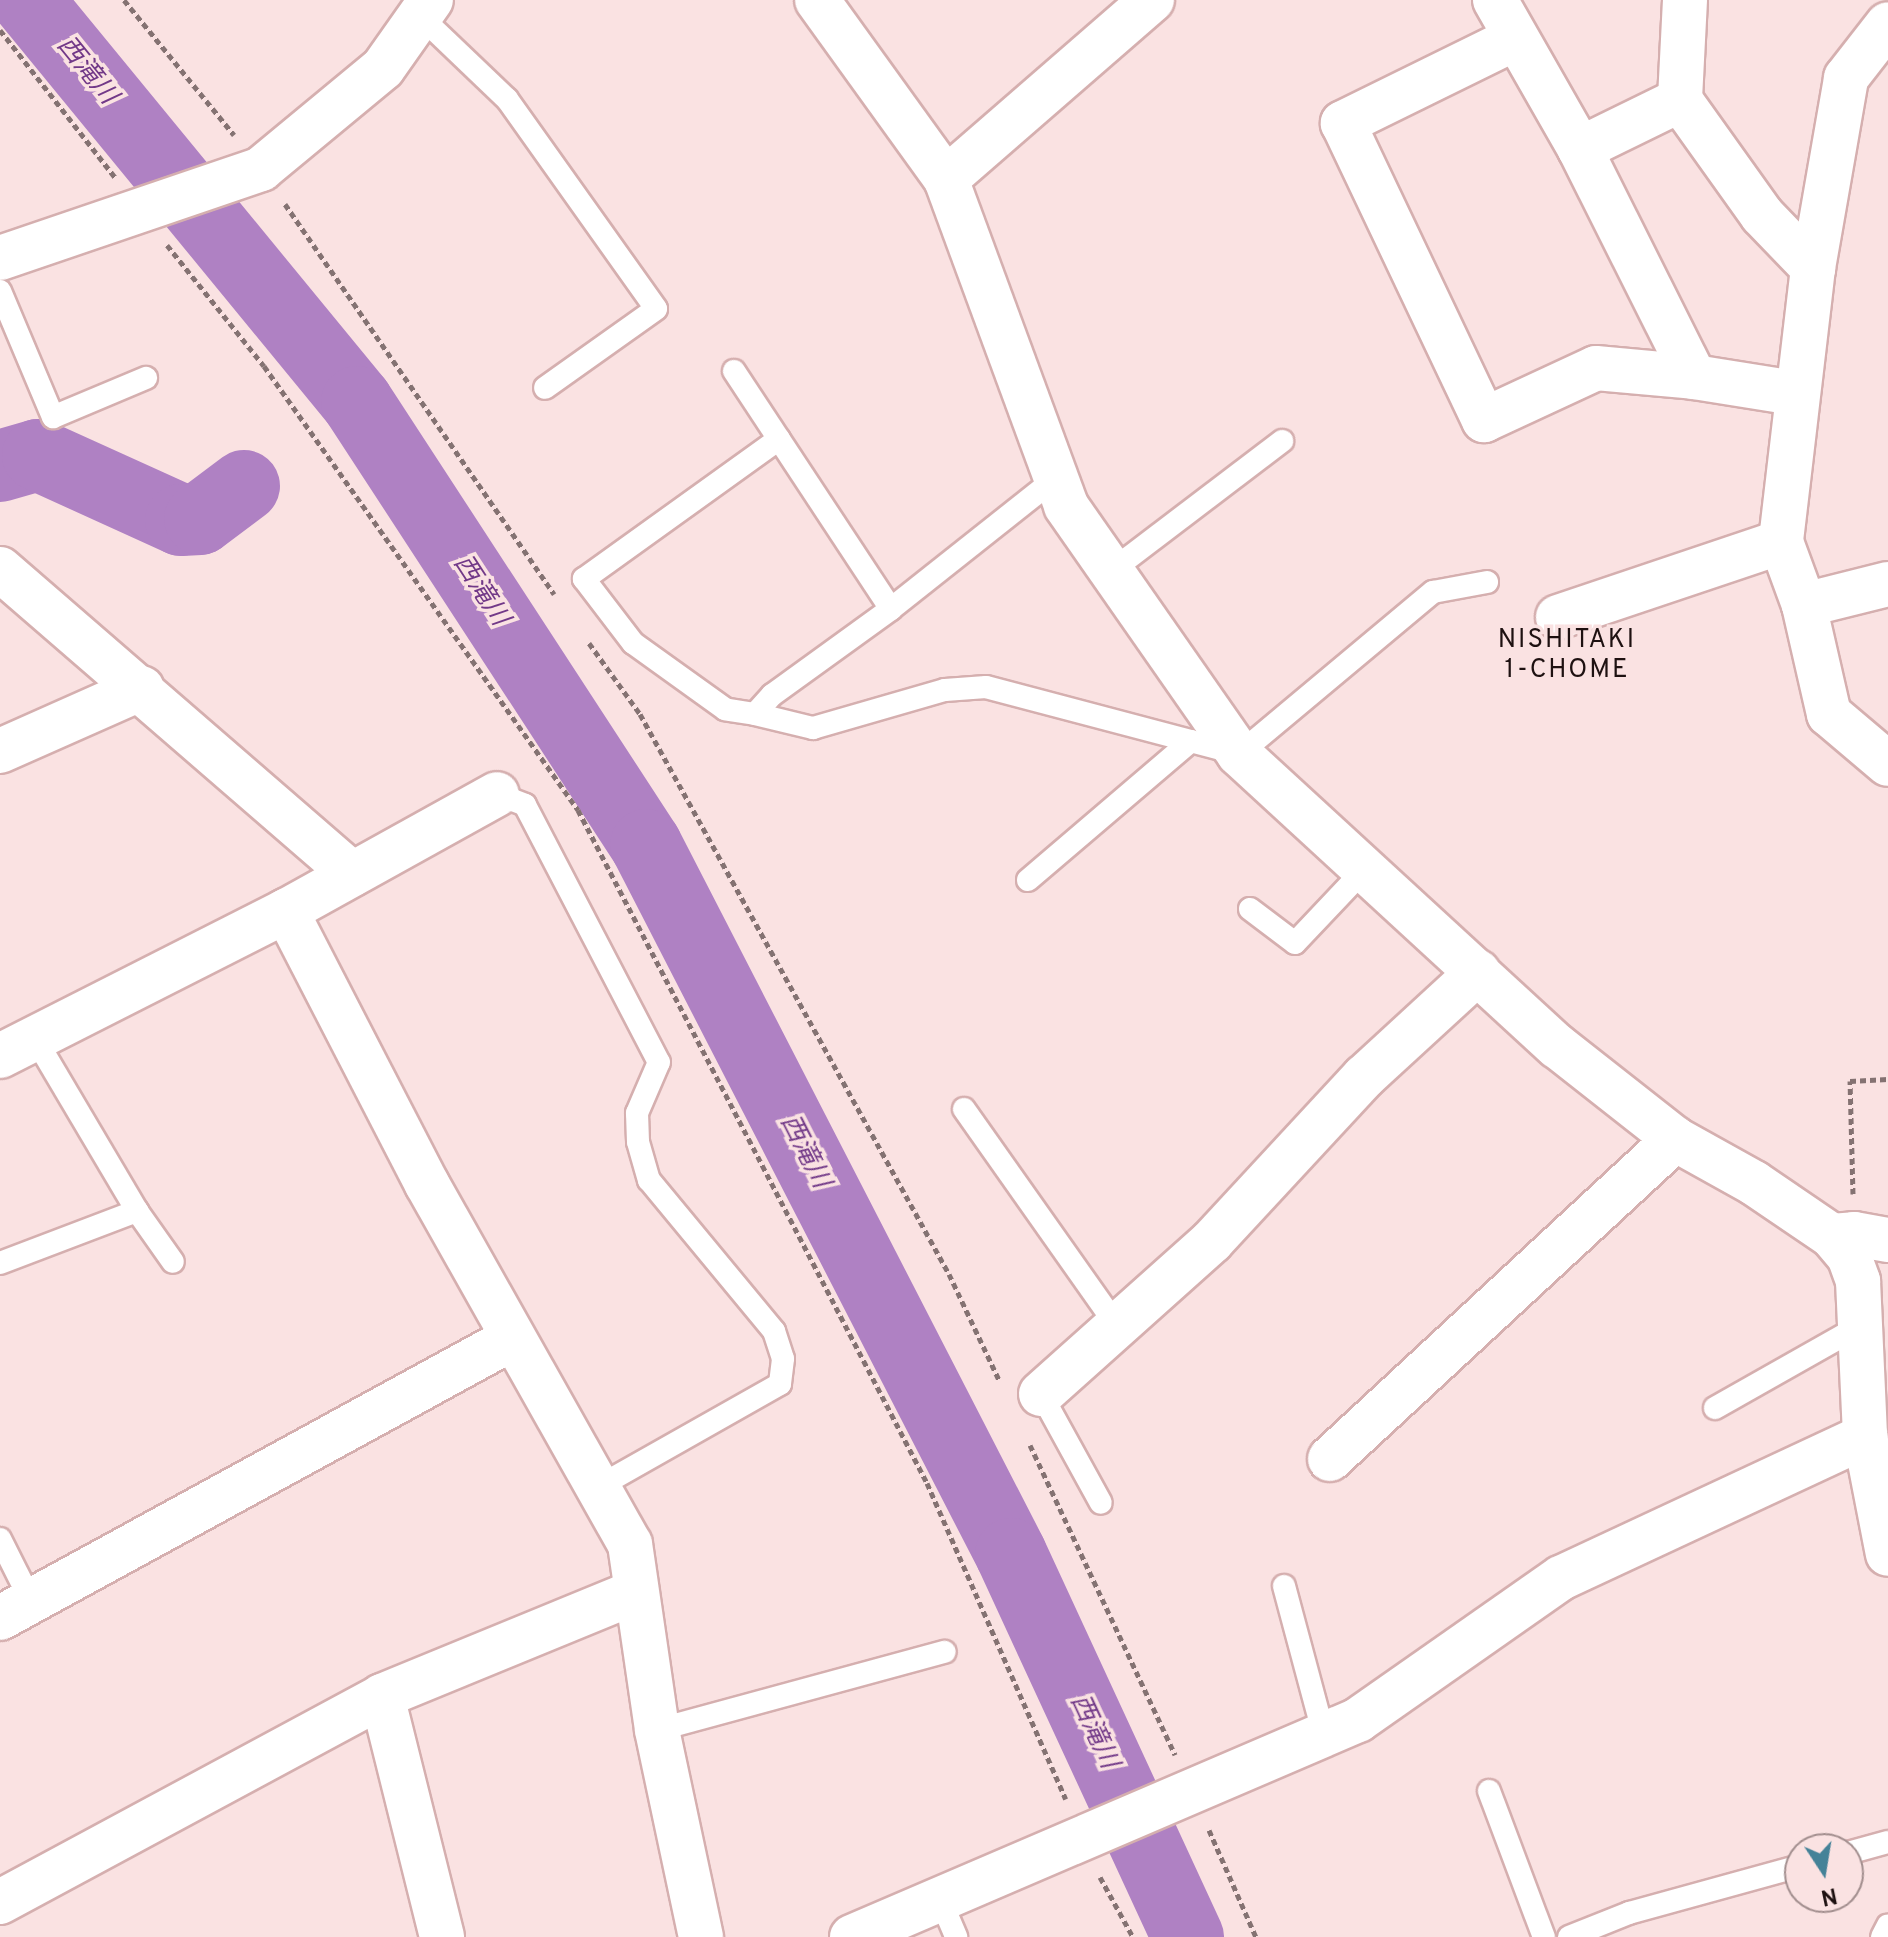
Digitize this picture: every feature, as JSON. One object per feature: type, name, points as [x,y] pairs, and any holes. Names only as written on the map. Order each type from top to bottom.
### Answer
[{"type":"street","points":[[946,179],[1152,0]]},
{"type":"street","points":[[1495,0],[1514,39],[1580,149],[1694,377]]},
{"type":"street","points":[[1685,0],[1680,100],[1762,215],[1813,268]]},
{"type":"street","points":[[0,258],[253,173],[353,98],[383,68],[419,5]]},
{"type":"street","points":[[830,5],[946,179],[1066,506],[1239,754],[1557,1046],[1675,1139],[1858,1237],[1849,1256],[1858,1281],[1865,1436],[1888,1554]]},
{"type":"street","points":[[1888,24],[1846,78],[1795,393],[1781,542],[1804,605],[1829,714],[1888,764]]},
{"type":"street","points":[[1514,39],[1343,123],[1484,420],[1596,368],[1694,377],[1795,393]]},
{"type":"street","points":[[1580,149],[1680,100]]},
{"type":"street","points":[[1558,617],[1781,542]]},
{"type":"street","points":[[0,569],[142,688],[352,874]]},
{"type":"street","points":[[1804,605],[1888,584]]},
{"type":"street","points":[[0,751],[142,688]]},
{"type":"street","points":[[18,1048],[286,911],[497,794]]},
{"type":"street","points":[[286,911],[513,1338],[600,1486],[630,1544],[657,1730],[701,1937]]},
{"type":"street","points":[[1022,1404],[1117,1326],[1212,1241],[1364,1077],[1478,972]]},
{"type":"street","points":[[1330,1459],[1675,1139]]},
{"type":"street","points":[[15,1609],[513,1338]]},
{"type":"street","points":[[852,1937],[948,1919],[1088,1837],[1358,1720],[1561,1578],[1865,1436]]},
{"type":"street","points":[[0,1902],[382,1696],[635,1592]]},
{"type":"street","points":[[382,1696],[442,1937]]},
{"type":"lane","points":[[419,5],[507,99],[656,309],[545,388]]},
{"type":"lane","points":[[0,291],[53,417],[146,378]]},
{"type":"lane","points":[[734,371],[891,609]]},
{"type":"lane","points":[[779,439],[584,579],[633,643],[725,709],[813,728],[945,690],[986,687],[1239,754],[1433,592],[1487,582]]},
{"type":"lane","points":[[1111,571],[1282,441]]},
{"type":"lane","points":[[755,714],[772,695],[891,609],[1056,478]]},
{"type":"lane","points":[[1028,880],[1191,741]]},
{"type":"lane","points":[[497,794],[525,805],[659,1062],[637,1113],[638,1142],[649,1180],[774,1331],[783,1359],[780,1384],[600,1486]]},
{"type":"lane","points":[[1250,909],[1295,943],[1365,869]]},
{"type":"lane","points":[[18,1048],[173,1262]]},
{"type":"lane","points":[[964,1109],[1117,1326]]},
{"type":"lane","points":[[0,1263],[137,1211]]},
{"type":"lane","points":[[1715,1408],[1860,1326]]},
{"type":"lane","points":[[1022,1404],[1101,1503]]},
{"type":"lane","points":[[0,1539],[15,1609]]},
{"type":"lane","points":[[1284,1586],[1324,1735]]},
{"type":"lane","points":[[657,1730],[945,1652]]},
{"type":"lane","points":[[1489,1791],[1544,1937]]},
{"type":"lane","points":[[1864,1849],[1888,1842]]},
{"type":"lane","points":[[1569,1937],[1629,1913],[1784,1870]]},
{"type":"lane","points":[[1882,1937],[1888,1925]]},
{"type":"path","points":[[124,0],[253,173],[557,598],[584,579]]},
{"type":"path","points":[[0,30],[149,209]]},
{"type":"path","points":[[585,637],[640,714],[1022,1404],[1188,1794],[1256,1937]]},
{"type":"path","points":[[1858,1237],[1850,1081],[1888,1079]]},
{"type":"path","points":[[1088,1837],[1133,1937]]},
{"type":"waterway","name":"西滝川","points":[[27,0],[357,402],[646,845],[1011,1554],[1188,1937]]},
{"type":"waterway","name":"西滝川","points":[[0,466],[38,455],[181,520],[200,519],[244,486]]},
{"type":"district","name":"NISHITAKI 1-CHOME","points":[[1567,656]]}]
